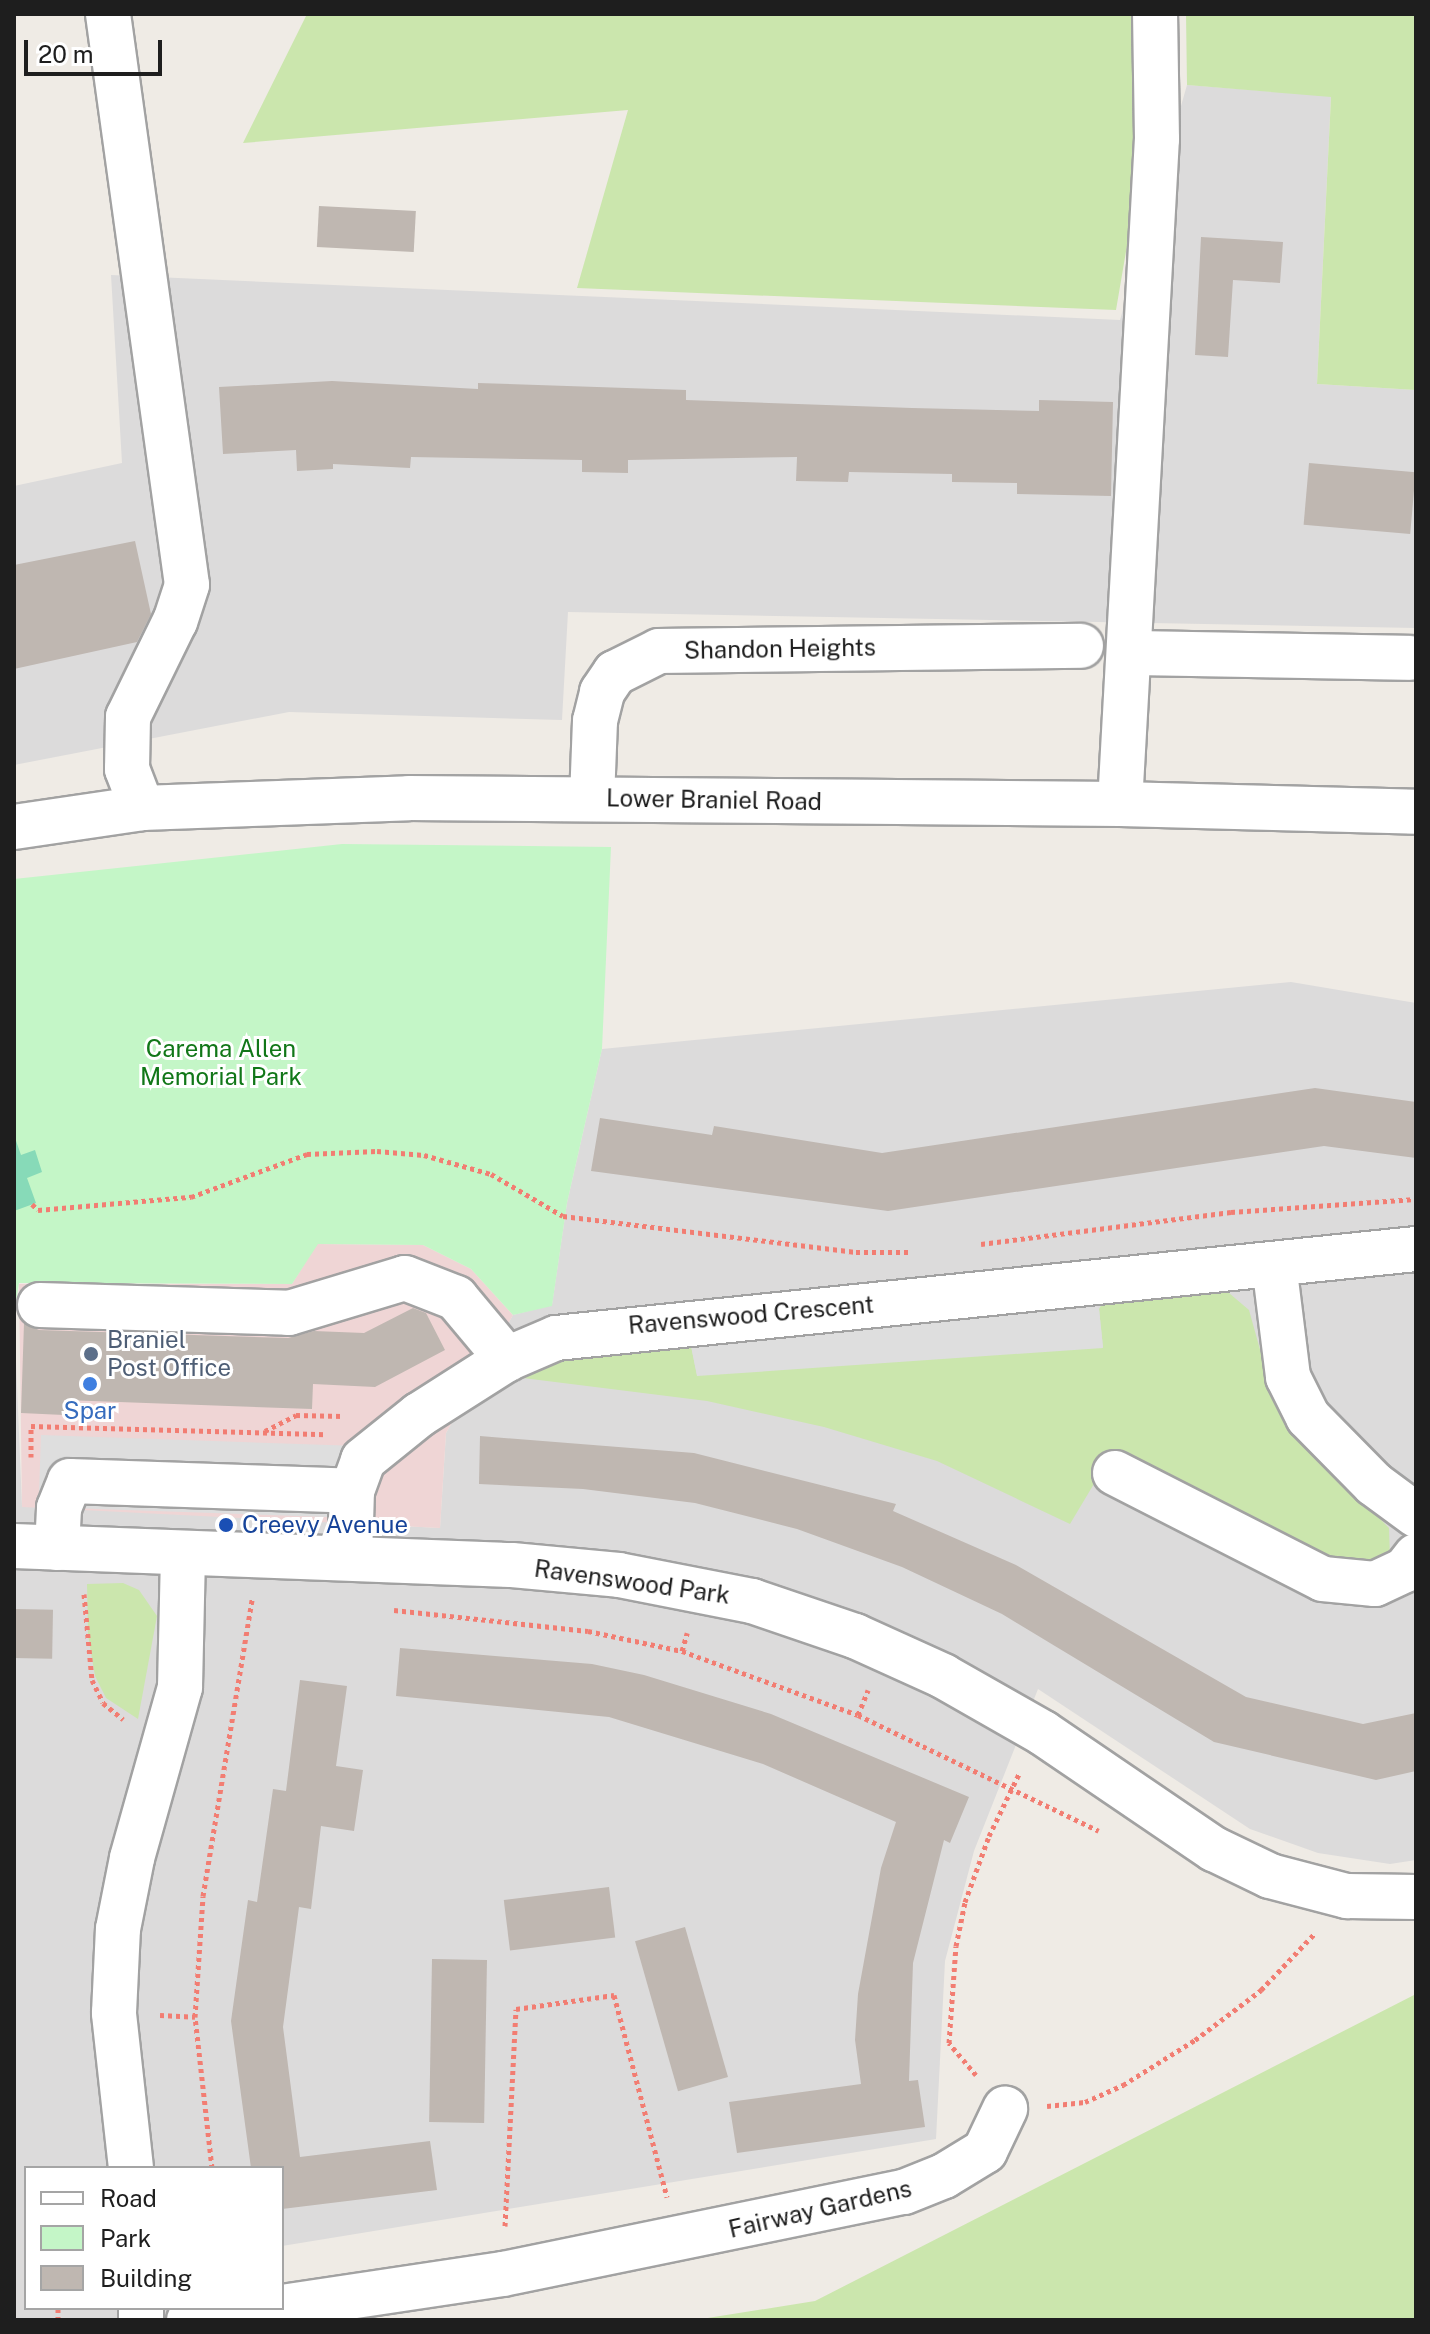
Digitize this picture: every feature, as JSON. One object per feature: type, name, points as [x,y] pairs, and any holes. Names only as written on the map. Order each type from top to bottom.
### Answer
[{"type":"street","points":[[108,14],[187,585],[175,621],[128,717],[127,769],[142,808]]},
{"type":"street","points":[[1120,804],[1157,139],[1155,14]]},
{"type":"street","name":"Shandon Heights","points":[[592,799],[595,721],[602,692],[615,673],[659,651],[1081,646]]},
{"type":"street","points":[[1129,653],[1410,658]]},
{"type":"street","name":"Lower Braniel Road","points":[[14,827],[142,808],[257,800],[592,799],[1120,804],[1416,812]]},
{"type":"street","name":"Ravenswood Crescent","points":[[350,1557],[352,1491],[363,1460],[382,1441],[507,1359],[556,1338],[604,1329],[1416,1249]]},
{"type":"street","points":[[1274,1264],[1288,1377],[1308,1417],[1374,1484],[1416,1515]]},
{"type":"street","points":[[40,1305],[289,1313],[405,1278],[456,1298],[507,1359]]},
{"type":"street","points":[[1115,1473],[1323,1579],[1375,1584],[1405,1570],[1416,1556]]},
{"type":"street","points":[[70,1548],[59,1508],[70,1481],[352,1491]]},
{"type":"street","name":"Ravenswood Park","points":[[14,1546],[70,1548],[183,1570],[350,1557],[619,1575],[712,1591],[796,1616],[943,1676],[1043,1733],[1214,1849],[1270,1876],[1347,1896],[1416,1897]]},
{"type":"street","points":[[131,2166],[114,2026],[118,1929],[132,1858],[180,1687],[183,1570]]},
{"type":"street","name":"Fairway Gardens","points":[[284,2307],[503,2274],[804,2216],[904,2192],[944,2176],[985,2151],[1005,2109]]},
{"type":"street","name":"Fairway Gardens","points":[[189,2320],[264,2310]]},
{"type":"path","points":[[32,1204],[38,1210],[191,1197],[307,1154],[377,1151],[424,1155],[491,1174],[563,1216],[856,1252],[916,1252]]},
{"type":"path","points":[[976,1245],[1231,1212],[1416,1199]]},
{"type":"path","points":[[157,1429],[351,1434],[382,1441]]},
{"type":"path","points":[[70,1548],[92,1680],[103,1703],[165,1745]]},
{"type":"path","points":[[183,1570],[252,1594],[267,1595]]},
{"type":"path","points":[[212,2166],[195,2017],[203,1896],[252,1594]]},
{"type":"path","points":[[388,1609],[588,1631],[682,1651],[858,1715],[1013,1786],[1113,1837]]},
{"type":"path","points":[[1013,1786],[965,1902],[948,2017],[949,2043],[1005,2109],[1085,2102],[1135,2078],[1261,1990],[1347,1896]]},
{"type":"path","points":[[503,2274],[516,2009],[614,1995],[678,2240]]},
{"type":"shaded area","points":[[1187,85],[1331,96],[1317,384],[1416,390],[1416,628],[568,612],[562,720],[289,712],[14,765],[14,486],[122,463],[111,275],[1120,320]]},
{"type":"shaded area","points":[[1291,982],[1416,1003],[1416,1860],[1390,1864],[1318,1853],[1250,1829],[1038,1689],[974,1851],[945,1961],[936,2139],[284,2246],[284,2166],[24,2166],[24,2310],[175,2310],[174,2320],[14,2320],[14,1313],[22,1506],[440,1528],[446,1433],[513,1315],[552,1305],[567,1203],[602,1049]]},
{"type":"shaded area","points":[[317,1244],[423,1245],[471,1269],[513,1315],[446,1433],[440,1528],[22,1507],[19,1284],[292,1284]]},
{"type":"shaded area","points":[[1080,1283],[1099,1309],[1103,1348],[697,1376],[691,1346]]},
{"type":"shaded area","points":[[41,1435],[344,1446],[341,1518],[38,1507]]},
{"type":"green space","points":[[307,14],[1157,14],[1149,117],[1116,310],[577,288],[628,110],[243,143]]},
{"type":"green space","points":[[1186,14],[1416,14],[1416,390],[1317,384],[1331,97],[1187,85]]},
{"type":"green space","name":"Carema Allen Memorial Park","points":[[342,844],[611,847],[602,1049],[567,1203],[552,1306],[513,1315],[471,1269],[423,1245],[318,1244],[292,1284],[19,1283],[14,1313],[14,879]]},
{"type":"green space","points":[[14,1135],[21,1155],[35,1150],[42,1172],[27,1178],[36,1203],[14,1211]]},
{"type":"green space","points":[[1204,1289],[1229,1293],[1249,1310],[1271,1389],[1288,1425],[1389,1528],[1390,1559],[1349,1573],[1113,1452],[1070,1524],[937,1461],[824,1427],[707,1401],[523,1378],[536,1369],[627,1342],[691,1346],[697,1375],[1103,1347],[1099,1309],[1104,1301]]},
{"type":"green space","points":[[123,1583],[139,1590],[157,1616],[138,1719],[106,1698],[95,1676],[88,1635],[87,1584]]},
{"type":"green space","points":[[1416,1994],[1416,2320],[695,2320],[815,2301]]},
{"type":"building","points":[[319,206],[416,211],[414,252],[317,247]]},
{"type":"building","points":[[1201,237],[1283,242],[1280,283],[1233,280],[1228,357],[1195,355]]},
{"type":"building","points":[[332,381],[478,389],[478,383],[686,390],[686,400],[912,408],[1039,411],[1039,400],[1113,402],[1111,496],[1017,494],[1017,483],[952,482],[952,474],[849,472],[848,482],[796,481],[797,457],[628,460],[628,473],[582,472],[582,460],[411,457],[410,468],[333,464],[333,469],[297,471],[296,450],[223,454],[219,387]]},
{"type":"building","points":[[1309,463],[1416,472],[1410,534],[1304,525]]},
{"type":"building","points":[[135,541],[151,614],[137,642],[14,669],[14,565]]},
{"type":"building","points":[[1315,1088],[1416,1102],[1416,1158],[1324,1146],[888,1211],[591,1171],[600,1118],[712,1135],[714,1126],[882,1153]]},
{"type":"building","points":[[413,1308],[426,1313],[445,1350],[375,1387],[313,1384],[312,1409],[64,1400],[64,1415],[21,1413],[24,1323],[39,1330],[288,1338],[314,1331],[364,1333]]},
{"type":"building","points":[[480,1436],[694,1453],[896,1504],[893,1511],[1016,1565],[1246,1697],[1363,1724],[1416,1713],[1416,1771],[1376,1780],[1214,1742],[1002,1614],[902,1567],[797,1529],[695,1503],[583,1489],[479,1484]]},
{"type":"building","points":[[14,1609],[53,1610],[52,1659],[14,1658]]},
{"type":"building","points":[[400,1648],[592,1664],[644,1675],[771,1714],[969,1797],[950,1843],[944,1840],[913,1963],[909,2081],[918,2080],[925,2127],[737,2153],[729,2102],[861,2084],[855,2040],[858,1994],[881,1868],[896,1822],[763,1764],[609,1717],[396,1696]]},
{"type":"building","points":[[300,1680],[347,1686],[336,1766],[363,1770],[354,1831],[321,1826],[311,1909],[299,1907],[283,2027],[300,2157],[430,2141],[437,2190],[284,2209],[284,2166],[251,2166],[231,2021],[248,1900],[257,1902],[273,1789],[286,1791]]},
{"type":"building","points":[[609,1887],[615,1938],[510,1951],[504,1900]]},
{"type":"building","points":[[685,1927],[728,2077],[678,2091],[635,1941]]},
{"type":"building","points":[[432,1959],[487,1960],[484,2123],[429,2122]]},
{"type":"place","name":"Braniel Post Office","points":[[91,1354]]},
{"type":"place","name":"Spar","points":[[90,1384]]},
{"type":"place","name":"Creevy Avenue","points":[[226,1525]]}]
